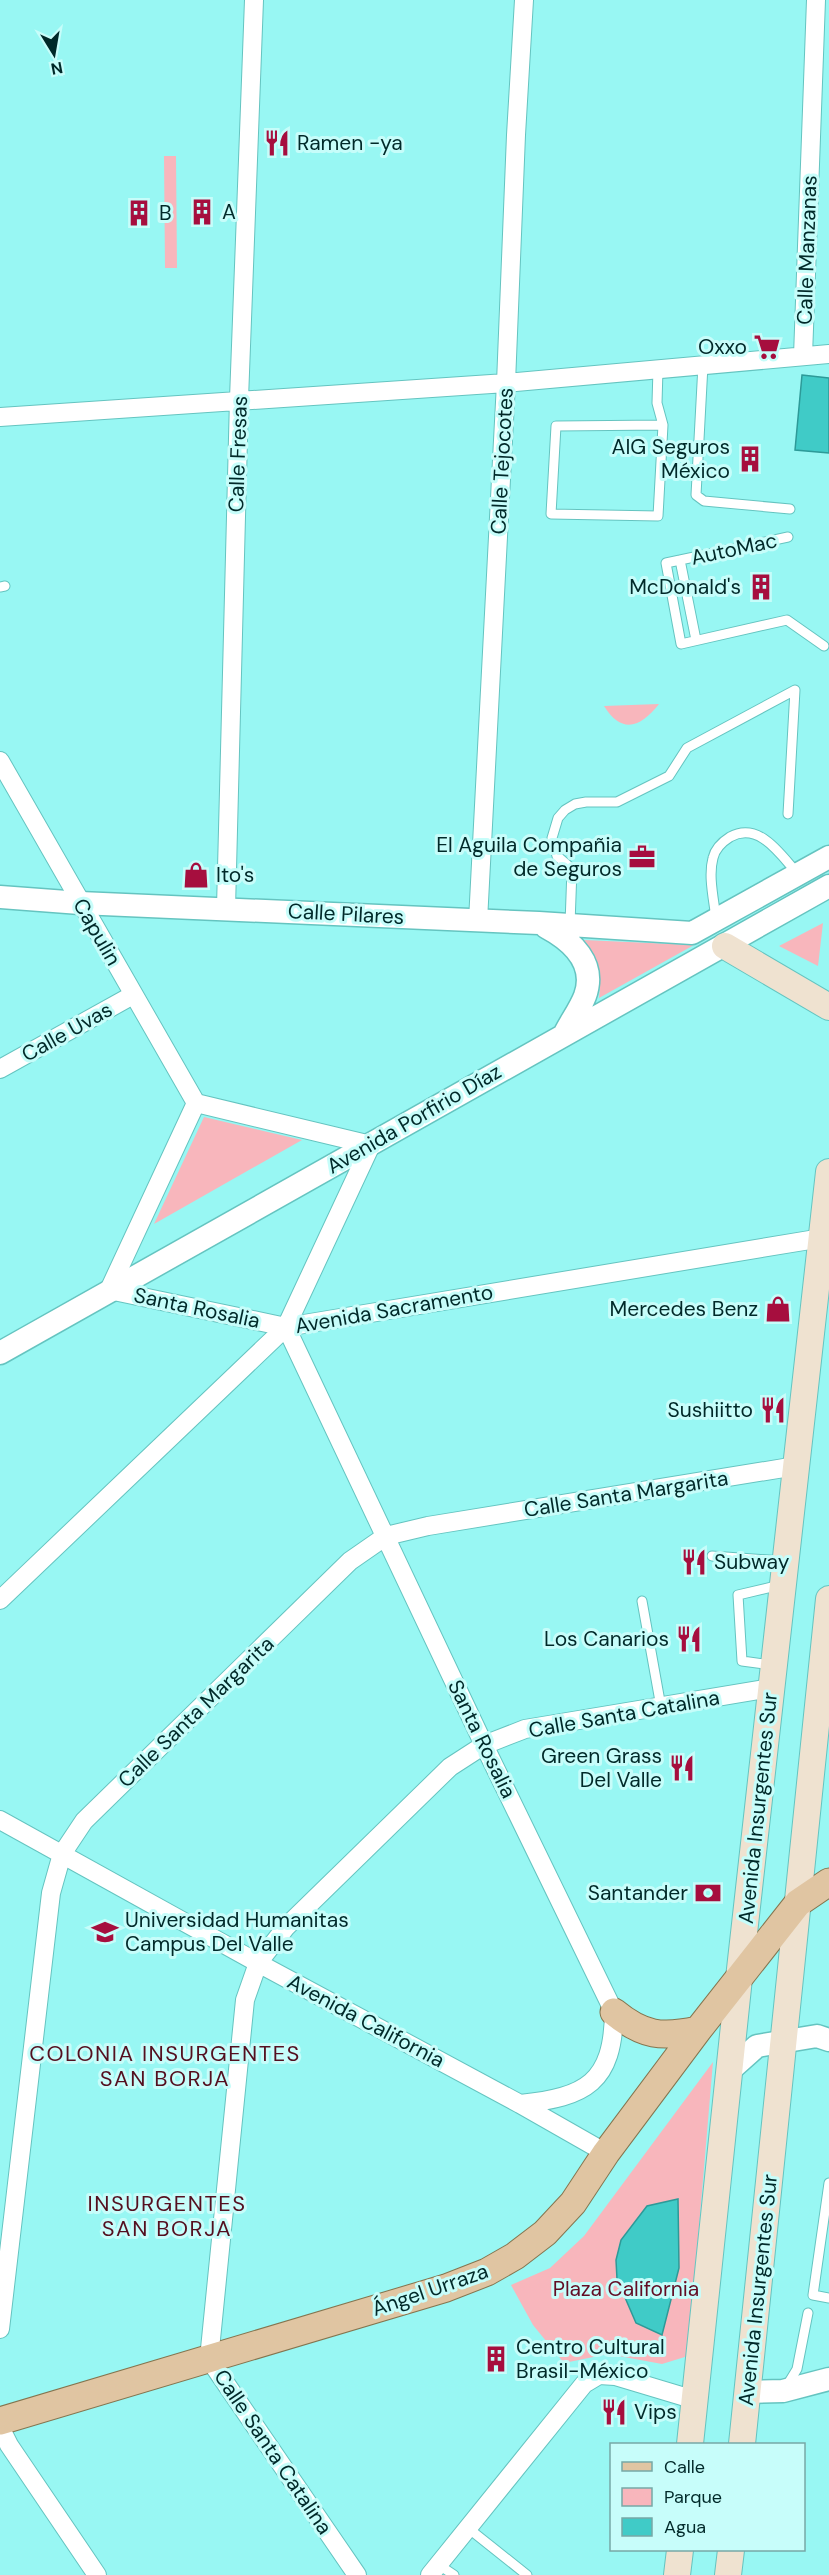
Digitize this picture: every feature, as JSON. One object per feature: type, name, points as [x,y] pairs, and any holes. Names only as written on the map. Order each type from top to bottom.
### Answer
[{"type":"main road","points":[[724,946],[829,1007]]},
{"type":"main road","name":"Avenida Insurgentes Sur","points":[[690,2443],[739,1978],[829,1172]]},
{"type":"main road","name":"Avenida Insurgentes Sur","points":[[742,2443],[828,1630],[829,1599]]},
{"type":"main road","name":"Ángel Urraza","points":[[0,2421],[446,2288],[487,2272],[515,2256],[545,2233],[573,2203],[606,2154],[698,2030],[798,1903],[829,1882]]},
{"type":"main road","points":[[614,2012],[642,2031],[658,2035],[674,2035],[698,2030]]},
{"type":"main road","points":[[677,2575],[680,2551]]},
{"type":"main road","points":[[728,2575],[730,2551]]},
{"type":"street","name":"Calle Fresas","points":[[226,908],[239,399],[254,0]]},
{"type":"street","name":"Calle Tejocotes","points":[[478,921],[524,0]]},
{"type":"street","name":"Calle Manzanas","points":[[803,356],[816,0]]},
{"type":"street","points":[[0,417],[239,399],[506,383],[829,354]]},
{"type":"street","name":"Capulin","points":[[0,761],[196,1102]]},
{"type":"street","points":[[716,921],[829,857]]},
{"type":"street","name":"Avenida Porfirio Díaz","points":[[0,1353],[829,886]]},
{"type":"street","name":"Calle Pilares","points":[[0,897],[80,903],[539,923],[692,933],[716,921]]},
{"type":"street","points":[[539,923],[574,945],[584,960],[588,978],[585,996],[565,1033]]},
{"type":"street","name":"Calle Uvas","points":[[0,1069],[134,995]]},
{"type":"street","points":[[109,1290],[196,1102],[371,1145]]},
{"type":"street","name":"Santa Rosalia","points":[[286,1327],[371,1145]]},
{"type":"street","name":"Avenida Sacramento","points":[[0,1600],[286,1327],[822,1238]]},
{"type":"street","name":"Santa Rosalia","points":[[109,1290],[286,1327]]},
{"type":"street","name":"Santa Rosalia","points":[[286,1327],[484,1745],[614,2012],[612,2051],[604,2068],[590,2085],[568,2096],[550,2101],[520,2104]]},
{"type":"street","name":"Calle Santa Margarita","points":[[0,2329],[51,1893],[62,1854],[84,1821],[350,1561],[386,1536],[428,1526],[796,1466]]},
{"type":"street","name":"Calle Santa Catalina","points":[[357,2575],[209,2359],[245,2000],[258,1963],[286,1927],[450,1767],[484,1745],[525,1730],[661,1707],[772,1677]]},
{"type":"street","name":"Avenida California","points":[[0,1820],[258,1963],[520,2104],[606,2154]]},
{"type":"street","points":[[729,2071],[757,2046],[817,2036],[829,2040]]},
{"type":"street","points":[[441,2572],[468,2528],[584,2384],[599,2375],[615,2376],[695,2400]]},
{"type":"street","points":[[747,2392],[783,2391],[829,2379]]},
{"type":"street","points":[[0,2427],[9,2445],[97,2575]]},
{"type":"lane","points":[[703,365],[696,495],[704,501],[790,509]]},
{"type":"lane","points":[[658,369],[657,403],[663,425],[658,516],[551,514],[556,426],[663,425]]},
{"type":"lane","name":"AutoMac","points":[[680,560],[696,640],[681,644],[666,563],[680,560],[788,537]]},
{"type":"lane","points":[[696,640],[787,620],[824,646]]},
{"type":"lane","points":[[570,926],[572,869],[557,856],[553,847],[553,828],[558,818],[575,804],[617,802],[669,776],[687,748],[795,690],[788,814]]},
{"type":"lane","points":[[716,921],[713,859],[717,849],[732,836],[742,833],[762,837],[798,875]]},
{"type":"lane","points":[[712,1556],[784,1573]]},
{"type":"lane","points":[[772,1677],[742,1661],[738,1595],[784,1573]]},
{"type":"lane","points":[[642,1601],[661,1707]]},
{"type":"lane","points":[[829,2183],[813,2295],[829,2298]]},
{"type":"lane","points":[[783,2391],[797,2369],[808,2313]]},
{"type":"lane","points":[[468,2528],[526,2575]]},
{"type":"green space","points":[[164,156],[176,156],[177,268],[165,268]]},
{"type":"green space","points":[[659,704],[645,718],[631,724],[618,721],[604,706]]},
{"type":"green space","points":[[823,923],[818,966],[779,946]]},
{"type":"green space","points":[[584,940],[694,945],[599,998],[598,968]]},
{"type":"green space","points":[[204,1117],[302,1140],[154,1224]]},
{"type":"green space","name":"Plaza California","points":[[713,2062],[688,2356],[662,2364],[608,2354],[564,2363],[533,2325],[511,2285],[550,2268],[584,2236]]},
{"type":"water","points":[[802,375],[829,378],[829,453],[795,450]]},
{"type":"water","points":[[678,2199],[679,2268],[662,2335],[636,2323],[617,2279],[616,2260],[621,2240],[647,2206]]},
{"type":"place","name":"Ramen -ya","points":[[277,143]]},
{"type":"place","name":"A","points":[[202,212]]},
{"type":"place","name":"B","points":[[139,213]]},
{"type":"place","name":"Oxxo","points":[[767,347]]},
{"type":"place","name":"AIG Seguros México","points":[[750,459]]},
{"type":"place","name":"McDonald's","points":[[761,587]]},
{"type":"place","name":"El Aguila Compañia de Seguros","points":[[642,857]]},
{"type":"place","name":"Ito's","points":[[196,875]]},
{"type":"place","name":"Mercedes Benz","points":[[778,1309]]},
{"type":"place","name":"Sushiitto","points":[[773,1410]]},
{"type":"place","name":"Subway","points":[[694,1562]]},
{"type":"place","name":"Los Canarios","points":[[689,1639]]},
{"type":"place","name":"Green Grass Del Valle","points":[[682,1768]]},
{"type":"place","name":"Santander","points":[[708,1893]]},
{"type":"place","name":"Universidad Humanitas Campus Del Valle","points":[[105,1932]]},
{"type":"place","name":"Centro Cultural Brasil-México","points":[[496,2359]]},
{"type":"place","name":"Vips","points":[[614,2412]]},
{"type":"district","name":"COLONIA INSURGENTES SAN BORJA","points":[[165,2066]]},
{"type":"district","name":"INSURGENTES SAN BORJA","points":[[167,2216]]}]
